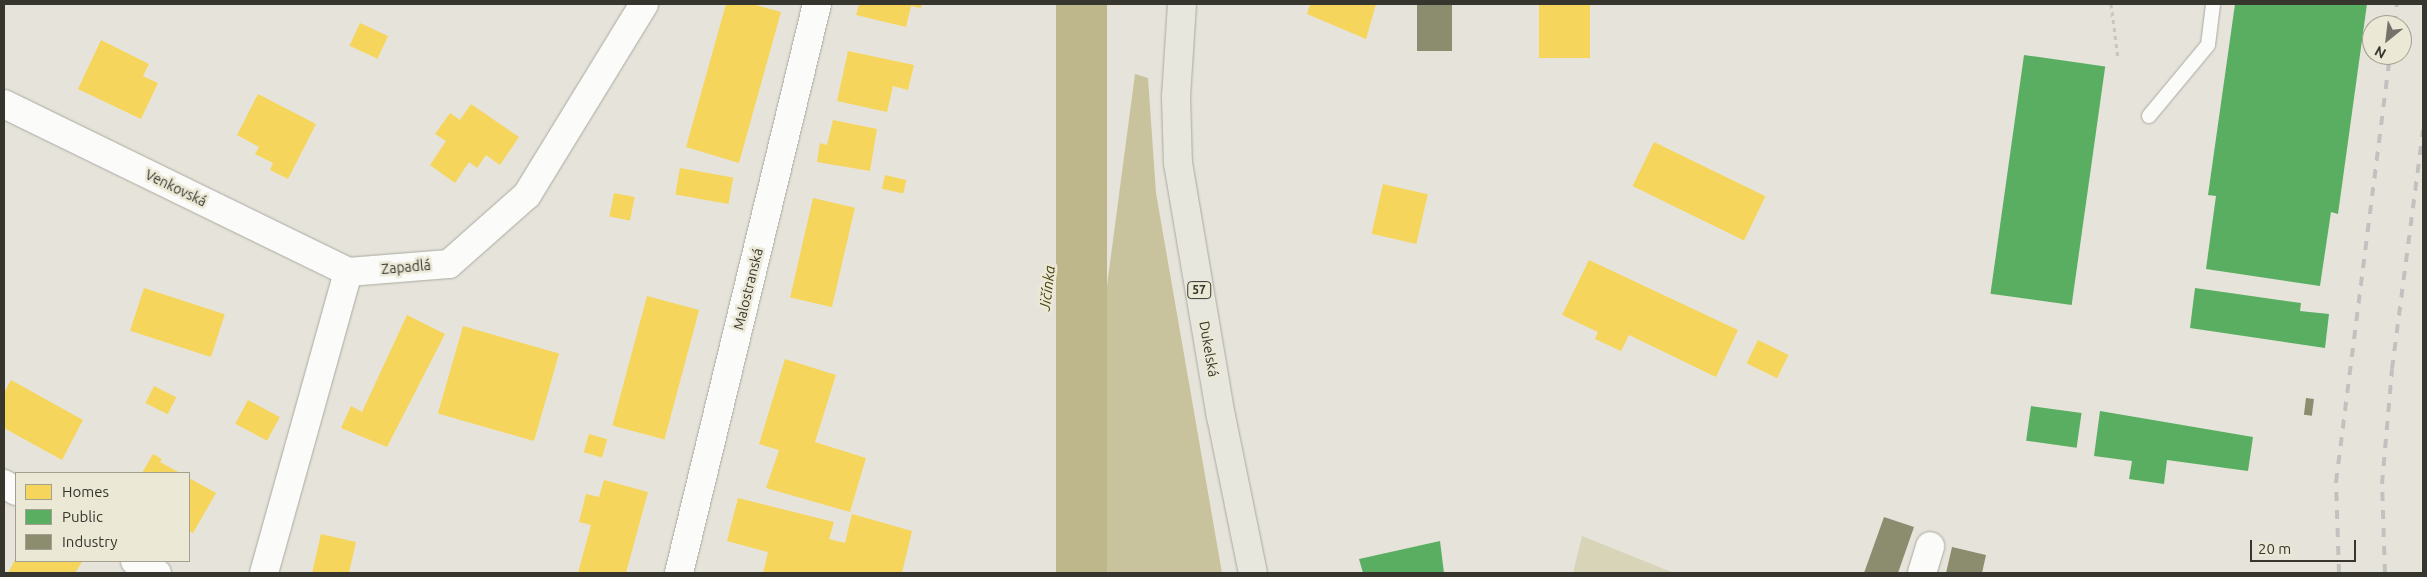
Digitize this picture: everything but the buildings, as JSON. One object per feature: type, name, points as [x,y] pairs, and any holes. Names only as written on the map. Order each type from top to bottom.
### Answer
[{"type":"main road","name":"Dukelská","points":[[1182,4],[1176,97],[1178,163],[1253,573]]},
{"type":"street","name":"Zapadlá","points":[[348,272],[449,264],[528,195],[644,4]]},
{"type":"street","name":"Malostranská","points":[[679,573],[817,4]]},
{"type":"street","name":"Venkovská","points":[[4,104],[348,272]]},
{"type":"street","points":[[264,573],[348,272]]},
{"type":"street","points":[[4,484],[15,490]]},
{"type":"street","points":[[1922,573],[1930,546]]},
{"type":"street","points":[[138,562],[157,573]]},
{"type":"lane","points":[[2149,116],[2208,45],[2213,4]]},
{"type":"path","points":[[2111,4],[2118,60]]},
{"type":"shaded area","points":[[1135,74],[1148,78],[1156,193],[1222,573],[1069,573]]},
{"type":"shaded area","points":[[1582,536],[1674,573],[1573,573]]},
{"type":"water","points":[[1056,4],[1107,4],[1107,573],[1056,573]]},
{"type":"railway","points":[[2395,15],[2397,4]]},
{"type":"railway","points":[[2339,573],[2336,482],[2389,65]]},
{"type":"railway","points":[[2385,573],[2382,484],[2392,369],[2423,130]]},
{"type":"water label","name":"Jičínka","points":[[1047,288]]}]
